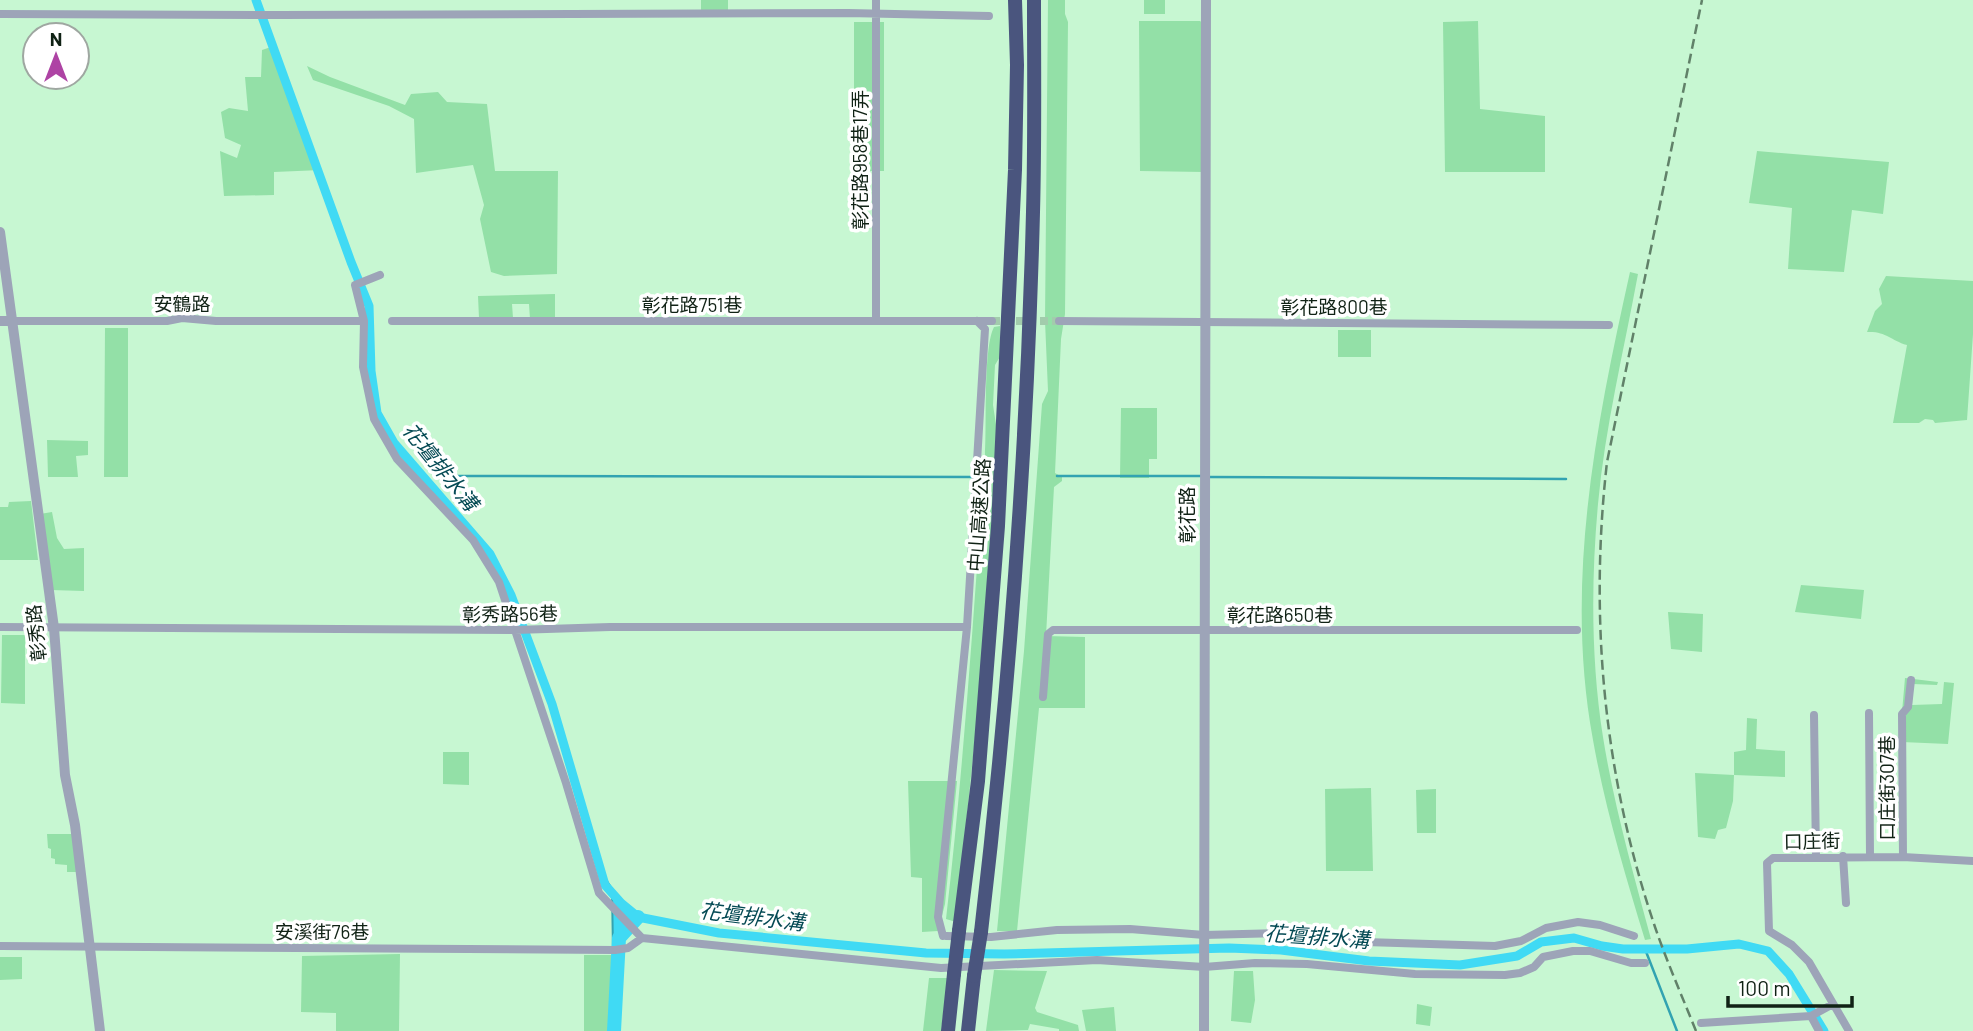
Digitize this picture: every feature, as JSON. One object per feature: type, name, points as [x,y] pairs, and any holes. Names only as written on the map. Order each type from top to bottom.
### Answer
[{"type":"highway","name":"中山高速公路","points":[[948,1031],[954,974],[950,934],[978,781],[998,526],[1015,170],[1015,0]]},
{"type":"highway","name":"中山高速公路","points":[[968,1031],[1003,735],[1024,430],[1033,211],[1034,0]]},
{"type":"street","name":"彰花路958巷17弄","points":[[876,0],[876,321]]},
{"type":"street","name":"彰花路","points":[[1204,1031],[1206,0]]},
{"type":"street","points":[[0,14],[989,16]]},
{"type":"street","name":"彰秀路","points":[[0,232],[54,628],[65,775],[75,825],[100,1031]]},
{"type":"street","points":[[380,275],[355,285],[364,321],[363,367],[374,419],[397,459],[473,540],[499,582],[599,893],[642,938],[941,968],[1097,960],[1255,962],[1415,974],[1505,975],[1534,967],[1543,957],[1573,951],[1590,951],[1645,963]]},
{"type":"street","name":"安鶴路","points":[[0,321],[167,321],[182,318],[216,321],[364,321]]},
{"type":"street","name":"彰花路751巷","points":[[392,321],[992,321]]},
{"type":"street","points":[[977,321],[985,329],[967,627],[938,917],[950,934],[991,937],[1057,930],[1130,929],[1203,938],[1283,933],[1365,942],[1495,946],[1521,942],[1546,928],[1578,922],[1600,925],[1634,936]]},
{"type":"street","name":"彰花路800巷","points":[[1059,321],[1609,325]]},
{"type":"street","name":"彰秀路56巷","points":[[0,627],[515,630],[610,627],[967,627]]},
{"type":"street","name":"彰花路650巷","points":[[1043,697],[1048,634],[1053,630],[1577,630]]},
{"type":"street","name":"口庄街307巷","points":[[1903,856],[1902,714],[1908,707],[1911,680]]},
{"type":"street","points":[[1869,713],[1870,856]]},
{"type":"street","points":[[1814,715],[1816,856]]},
{"type":"street","name":"口庄街","points":[[1849,1031],[1831,1005],[1809,962],[1792,946],[1769,931],[1767,863],[1773,858],[1816,856],[1903,856],[1973,861]]},
{"type":"street","points":[[1843,856],[1846,903]]},
{"type":"street","name":"安溪街76巷","points":[[0,946],[615,950],[628,948],[642,938]]},
{"type":"street","points":[[1701,1023],[1812,1015],[1831,1005]]},
{"type":"street","points":[[1812,1015],[1819,1031]]},
{"type":"green space","points":[[701,0],[728,0],[728,13],[701,14]]},
{"type":"green space","points":[[1048,0],[1065,0],[1068,22],[1065,314],[1061,339],[1055,473],[1062,477],[1062,481],[1054,487],[1046,636],[1085,637],[1085,708],[1039,708],[1017,931],[997,931],[1024,651],[1042,404],[1048,391],[1045,321]]},
{"type":"green space","points":[[1144,0],[1165,0],[1165,14],[1144,14]]},
{"type":"green space","points":[[1139,21],[1200,21],[1204,24],[1204,172],[1140,171]]},
{"type":"green space","points":[[1478,21],[1480,109],[1545,116],[1545,172],[1445,172],[1443,22]]},
{"type":"green space","points":[[854,22],[884,22],[884,171],[854,171]]},
{"type":"green space","points":[[274,46],[321,170],[274,172],[274,195],[224,196],[220,151],[237,158],[241,145],[225,138],[221,112],[229,108],[248,111],[245,77],[261,77],[262,50]]},
{"type":"green space","points":[[307,66],[405,105],[411,94],[438,92],[447,102],[487,104],[495,171],[558,171],[557,274],[504,276],[491,272],[480,219],[484,205],[473,165],[416,173],[414,119],[389,106],[313,80]]},
{"type":"green space","points":[[1757,151],[1889,162],[1883,214],[1852,210],[1844,272],[1788,269],[1792,208],[1749,203]]},
{"type":"green space","points":[[1630,272],[1638,274],[1601,475],[1594,562],[1593,621],[1596,679],[1607,763],[1651,939],[1645,940],[1603,791],[1585,681],[1582,622],[1583,563],[1596,446]]},
{"type":"green space","points":[[1886,276],[1973,281],[1973,334],[1967,420],[1935,423],[1925,419],[1919,423],[1893,423],[1907,345],[1884,334],[1867,332],[1875,311],[1882,304],[1879,289]]},
{"type":"green space","points":[[555,294],[555,320],[530,319],[529,304],[512,304],[513,318],[479,318],[478,296]]},
{"type":"green space","points":[[1000,326],[1001,355],[995,365],[993,405],[997,431],[988,583],[956,922],[946,919],[973,628],[985,454],[988,352],[994,327]]},
{"type":"green space","points":[[105,328],[128,328],[128,477],[104,477]]},
{"type":"green space","points":[[1338,330],[1371,330],[1371,357],[1338,357]]},
{"type":"green space","points":[[1121,408],[1157,408],[1157,459],[1149,459],[1149,478],[1120,478]]},
{"type":"green space","points":[[47,440],[88,441],[88,455],[76,456],[78,477],[48,477]]},
{"type":"green space","points":[[31,501],[38,560],[0,560],[0,507],[8,507],[9,502]]},
{"type":"green space","points":[[52,512],[57,538],[64,549],[84,548],[84,591],[51,590],[40,514]]},
{"type":"green space","points":[[1801,585],[1864,590],[1861,619],[1795,612]]},
{"type":"green space","points":[[1668,612],[1703,614],[1702,652],[1671,649]]},
{"type":"green space","points":[[2,635],[25,635],[25,704],[1,703]]},
{"type":"green space","points":[[1905,678],[1938,682],[1937,685],[1913,684],[1912,705],[1942,704],[1944,682],[1954,683],[1948,744],[1902,742]]},
{"type":"green space","points":[[1747,718],[1757,719],[1756,749],[1785,751],[1785,777],[1734,775],[1734,752],[1746,750]]},
{"type":"green space","points":[[443,752],[469,752],[469,785],[443,784]]},
{"type":"green space","points":[[1695,773],[1734,775],[1733,801],[1726,828],[1718,830],[1715,839],[1698,837]]},
{"type":"green space","points":[[908,781],[957,781],[945,904],[938,931],[922,932],[922,878],[911,877]]},
{"type":"green space","points":[[1371,788],[1373,871],[1326,871],[1325,789]]},
{"type":"green space","points":[[1436,789],[1436,833],[1417,833],[1416,790]]},
{"type":"green space","points":[[47,834],[76,834],[80,872],[67,872],[67,865],[55,864],[55,859],[51,858],[51,849],[48,848]]},
{"type":"green space","points":[[400,954],[399,1031],[336,1031],[336,1013],[301,1012],[302,956]]},
{"type":"green space","points":[[584,955],[615,955],[615,1031],[584,1031]]},
{"type":"green space","points":[[0,957],[22,957],[22,979],[0,980]]},
{"type":"green space","points":[[994,970],[1047,971],[1035,1008],[1037,1012],[1078,1025],[1079,1031],[1059,1031],[1030,1024],[1028,1030],[986,1031]]},
{"type":"green space","points":[[1234,971],[1253,971],[1255,1000],[1251,1023],[1231,1021]]},
{"type":"green space","points":[[929,978],[948,978],[941,1031],[923,1031]]},
{"type":"green space","points":[[1417,1004],[1432,1007],[1430,1026],[1416,1024]]},
{"type":"green space","points":[[1114,1007],[1116,1031],[1086,1031],[1082,1010]]},
{"type":"water","points":[[607,881],[621,903],[638,917],[619,938],[617,951],[613,951],[612,891]]},
{"type":"waterway","name":"花壇排水溝","points":[[256,0],[369,306],[371,371],[377,413],[394,443],[490,554],[511,595],[552,704],[605,885],[638,917],[719,933],[926,953],[1004,954],[1229,948],[1281,950],[1369,961],[1460,965],[1517,956],[1541,942],[1574,938],[1623,949],[1687,949],[1739,944],[1768,951],[1789,974],[1824,1031]]},
{"type":"waterway","points":[[456,476],[975,477]]},
{"type":"waterway","points":[[1057,476],[1201,476]]},
{"type":"waterway","points":[[1207,477],[1566,479]]},
{"type":"waterway","points":[[614,1031],[619,938],[638,917]]},
{"type":"waterway","points":[[1645,949],[1677,1031]]},
{"type":"tunnel","points":[[992,321],[1059,321]]},
{"type":"railway","points":[[1696,1031],[1655,927],[1623,813],[1605,698],[1600,580],[1607,462],[1702,0]]}]
